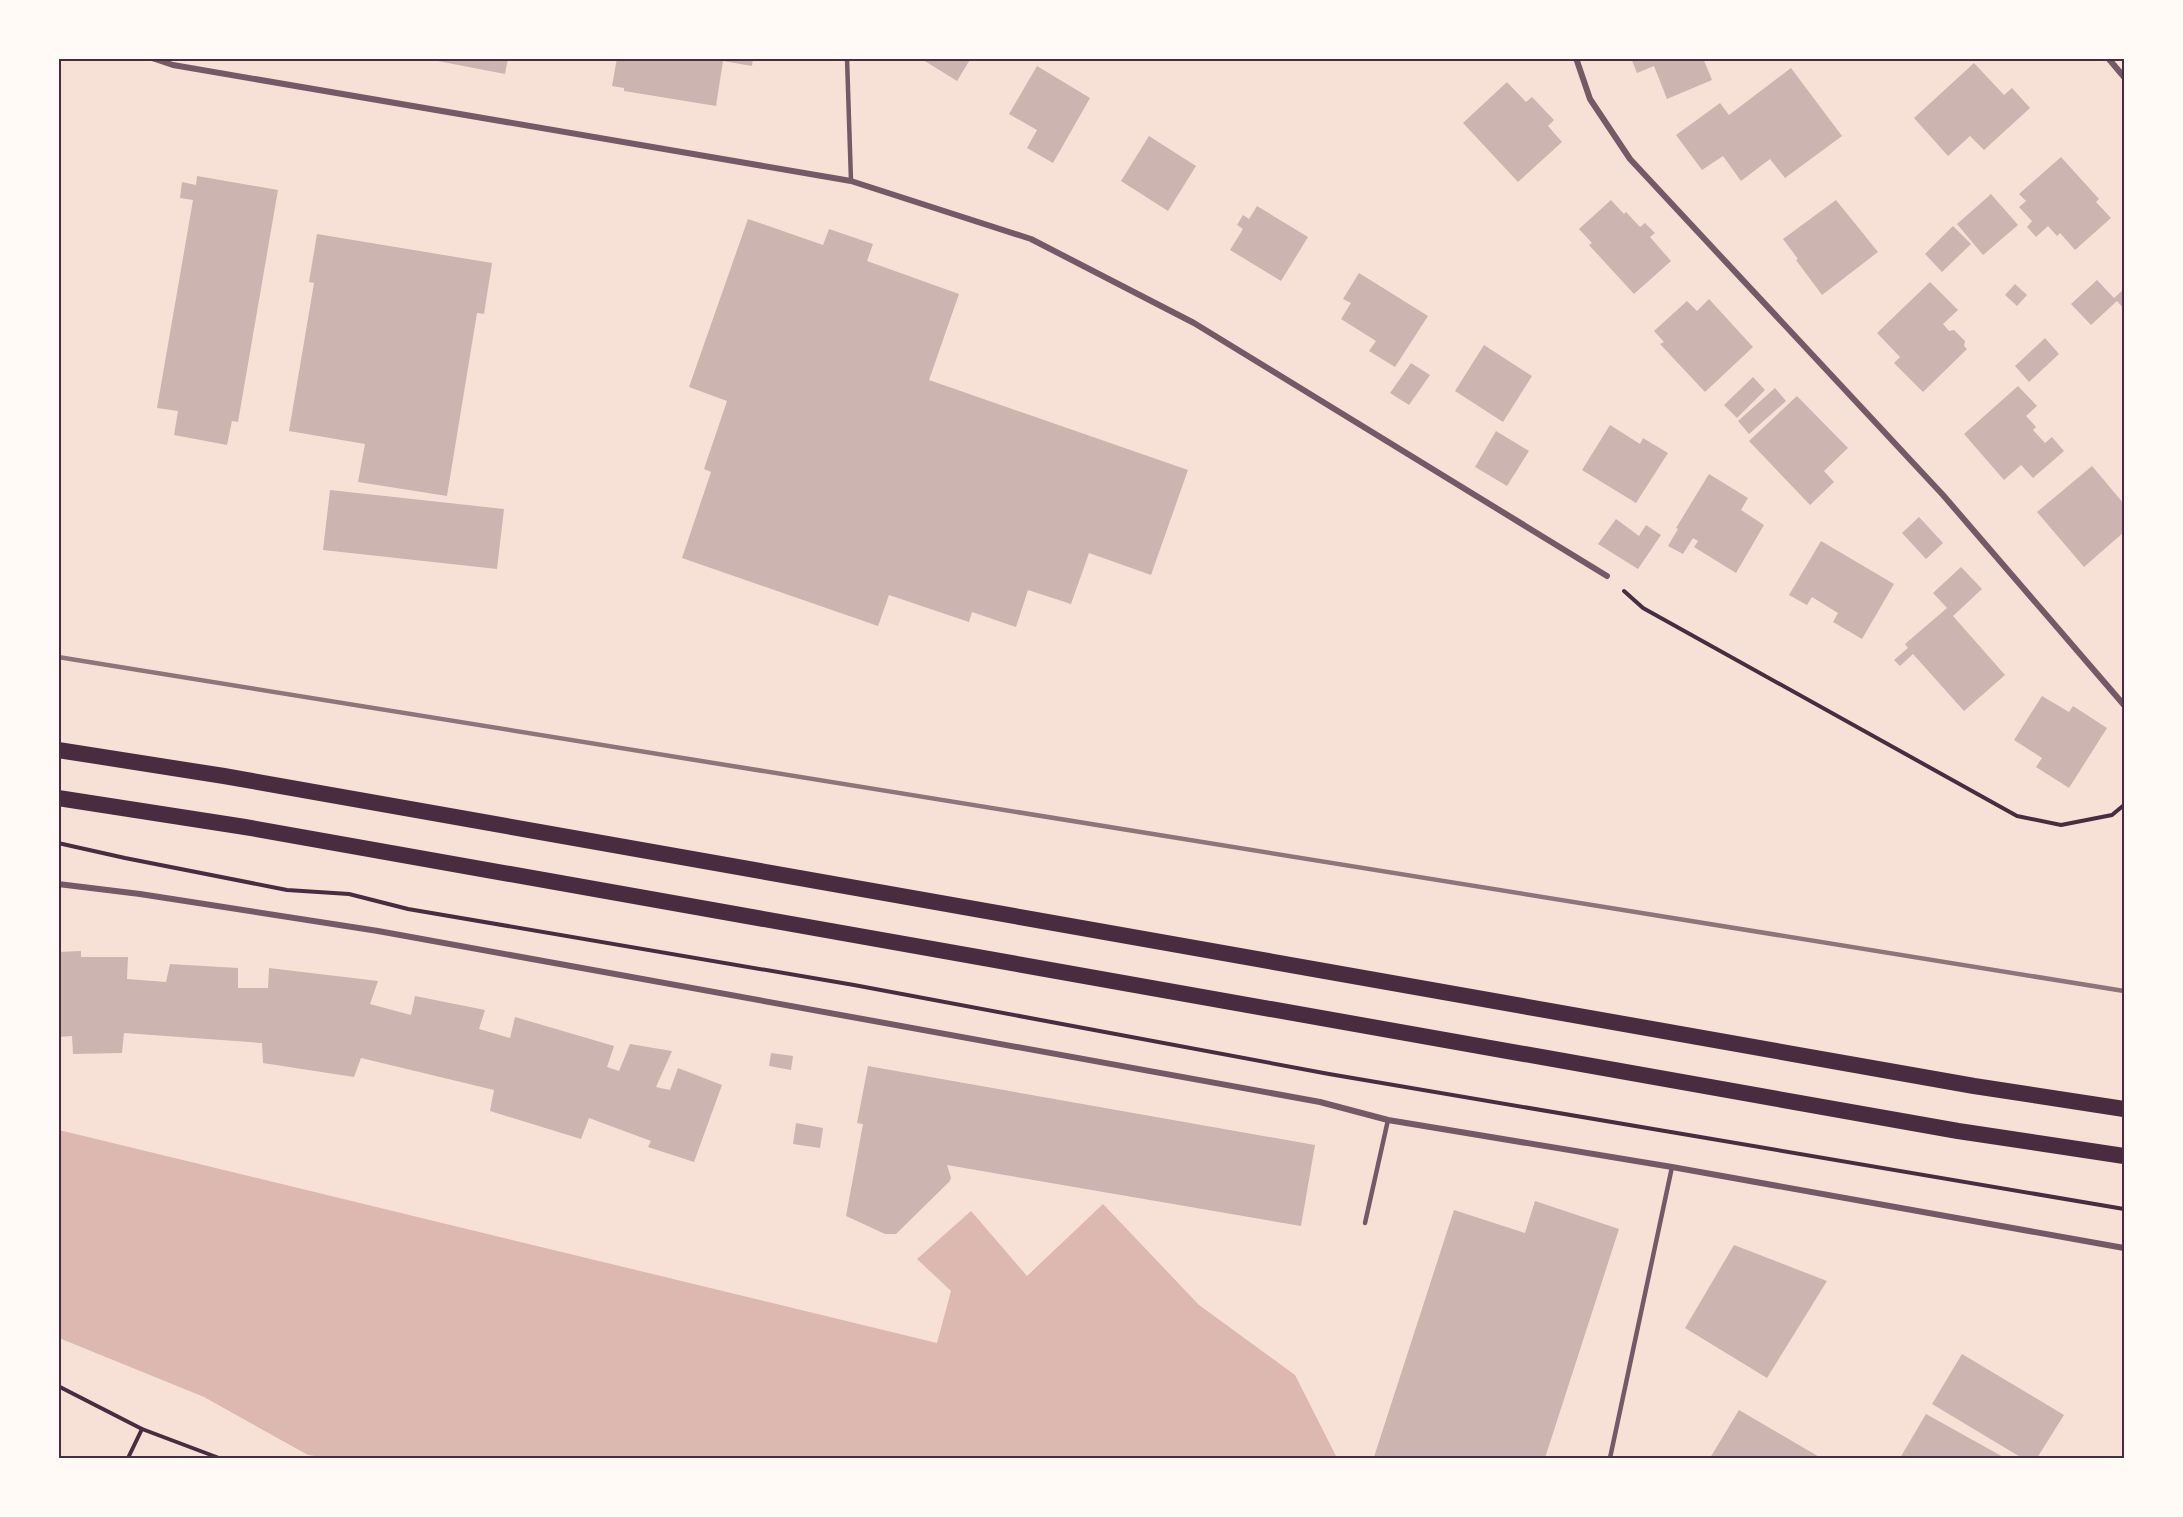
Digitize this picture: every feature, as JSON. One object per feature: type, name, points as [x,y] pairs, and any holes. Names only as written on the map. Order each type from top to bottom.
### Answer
[{"type":"highway","points":[[58,750],[224,776],[1974,1086],[2124,1109]]},
{"type":"highway","points":[[58,798],[256,830],[1958,1131],[2124,1156]]},
{"type":"street","points":[[152,58],[185,67],[851,181],[1030,239],[1194,323],[1607,576]]},
{"type":"street","points":[[1576,58],[1590,99],[1630,159],[1942,495],[2124,705]]},
{"type":"street","points":[[2108,58],[2124,77]]},
{"type":"street","points":[[58,884],[378,930],[1320,1101],[1388,1120],[1672,1167],[2124,1248]]},
{"type":"lane","points":[[847,58],[851,181]]},
{"type":"lane","points":[[1365,1223],[1388,1120]]},
{"type":"lane","points":[[1610,1458],[1672,1167]]},
{"type":"path","points":[[1607,576],[1643,608],[2017,816],[2061,825],[2112,815],[2124,805]]},
{"type":"path","points":[[58,843],[287,890],[349,894],[408,909],[854,985],[1329,1074],[2124,1209]]},
{"type":"path","points":[[58,1386],[142,1429],[219,1458]]},
{"type":"path","points":[[128,1458],[142,1429]]},
{"type":"shaded area","points":[[59,1130],[937,1343],[951,1291],[917,1259],[971,1211],[1027,1276],[1103,1204],[1199,1305],[1295,1375],[1337,1458],[329,1458],[308,1455],[204,1397],[59,1338]]},
{"type":"building","points":[[422,58],[508,58],[505,74]]},
{"type":"building","points":[[617,58],[753,58],[752,66],[723,61],[716,106],[624,91],[624,88],[612,86]]},
{"type":"building","points":[[920,58],[971,58],[957,81]]},
{"type":"building","points":[[1631,58],[1703,58],[1712,80],[1667,99],[1654,66],[1637,73]]},
{"type":"building","points":[[1974,63],[2004,95],[2012,88],[2030,108],[1984,150],[1970,136],[1948,156],[1914,118]]},
{"type":"building","points":[[1037,66],[1090,98],[1053,163],[1027,148],[1037,130],[1009,114]]},
{"type":"building","points":[[1791,68],[1842,136],[1785,178],[1770,159],[1741,181],[1723,156],[1702,170],[1676,135],[1720,103],[1729,115]]},
{"type":"building","points":[[1507,82],[1526,102],[1532,97],[1554,120],[1548,126],[1562,142],[1518,182],[1463,123]]},
{"type":"building","points":[[1149,136],[1196,166],[1168,211],[1121,181]]},
{"type":"building","points":[[2061,157],[2099,199],[2096,202],[2111,218],[2075,250],[2060,233],[2057,236],[2048,226],[2036,237],[2027,227],[2032,221],[2019,207],[2026,201],[2019,194]]},
{"type":"building","points":[[197,176],[278,190],[238,422],[232,421],[227,445],[174,435],[178,411],[157,408],[193,200],[180,198],[182,182],[196,185]]},
{"type":"building","points":[[1991,194],[2018,225],[1983,255],[1957,224]]},
{"type":"building","points":[[1611,200],[1640,227],[1645,223],[1655,233],[1650,237],[1671,261],[1634,294],[1589,245],[1592,243],[1579,229]]},
{"type":"building","points":[[1836,200],[1878,252],[1822,295],[1783,239]]},
{"type":"building","points":[[1257,206],[1308,237],[1281,281],[1230,250],[1243,229],[1237,225],[1243,215],[1249,219]]},
{"type":"building","points":[[748,219],[823,245],[829,229],[873,244],[867,261],[959,294],[929,380],[1188,470],[1151,575],[1089,553],[1071,604],[1028,590],[1016,627],[972,612],[969,622],[889,595],[878,626],[682,558],[711,472],[704,469],[727,401],[689,387]]},
{"type":"building","points":[[1953,226],[1971,244],[1942,272],[1925,254]]},
{"type":"building","points":[[317,234],[492,263],[484,314],[477,313],[447,496],[358,482],[365,444],[289,431],[314,283],[309,282]]},
{"type":"building","points":[[1359,273],[1428,316],[1395,367],[1369,351],[1376,341],[1341,319],[1351,303],[1343,299]]},
{"type":"building","points":[[2097,280],[2114,298],[2124,289],[2124,309],[2117,301],[2091,325],[2071,304]]},
{"type":"building","points":[[1930,282],[1958,310],[1943,324],[1949,331],[1954,330],[1965,341],[1964,346],[1967,349],[1923,392],[1894,363],[1900,357],[1877,333]]},
{"type":"building","points":[[2015,284],[2027,295],[2017,306],[2005,295]]},
{"type":"building","points":[[1709,299],[1753,347],[1705,392],[1660,344],[1664,342],[1654,331],[1687,301],[1697,311]]},
{"type":"building","points":[[2045,338],[2059,354],[2029,382],[2015,366]]},
{"type":"building","points":[[1484,345],[1532,376],[1503,422],[1455,391]]},
{"type":"building","points":[[1411,363],[1430,375],[1409,405],[1390,393]]},
{"type":"building","points":[[1753,377],[1765,390],[1737,418],[1724,405]]},
{"type":"building","points":[[2018,386],[2037,406],[2026,416],[2036,427],[2033,430],[2045,443],[2052,437],[2064,451],[2033,478],[2021,465],[2004,480],[1964,434]]},
{"type":"building","points":[[1775,388],[1786,401],[1749,434],[1738,421]]},
{"type":"building","points":[[1797,396],[1848,448],[1824,471],[1834,482],[1810,505],[1749,441]]},
{"type":"building","points":[[1610,425],[1640,444],[1643,438],[1668,453],[1636,503],[1582,470]]},
{"type":"building","points":[[1496,431],[1529,451],[1507,486],[1475,467]]},
{"type":"building","points":[[2092,466],[2124,504],[2124,532],[2084,567],[2037,512]]},
{"type":"building","points":[[1709,474],[1748,498],[1741,510],[1764,525],[1736,573],[1694,547],[1698,541],[1693,538],[1683,554],[1668,546],[1678,529],[1676,528]]},
{"type":"building","points":[[330,490],[504,509],[497,569],[323,550]]},
{"type":"building","points":[[1919,517],[1943,543],[1926,559],[1902,533]]},
{"type":"building","points":[[1616,519],[1639,536],[1646,525],[1661,535],[1638,569],[1598,544]]},
{"type":"building","points":[[1821,541],[1894,584],[1862,639],[1833,622],[1838,613],[1812,597],[1807,605],[1789,595]]},
{"type":"building","points":[[1961,567],[1982,589],[1953,616],[2005,675],[1964,711],[1913,654],[1900,666],[1894,660],[1908,648],[1905,644],[1947,608],[1933,593]]},
{"type":"building","points":[[2042,696],[2069,712],[2073,706],[2107,728],[2069,788],[2036,767],[2042,758],[2014,740]]},
{"type":"building","points":[[81,951],[81,957],[128,957],[127,979],[166,982],[170,964],[238,968],[238,988],[268,988],[269,968],[378,981],[370,1004],[411,1015],[415,996],[485,1010],[479,1029],[510,1038],[515,1017],[614,1046],[607,1067],[619,1071],[630,1044],[672,1051],[656,1087],[670,1090],[678,1068],[722,1085],[694,1162],[648,1147],[651,1141],[589,1118],[581,1139],[490,1111],[494,1090],[361,1058],[354,1077],[263,1063],[262,1043],[124,1033],[122,1053],[73,1054],[72,1036],[58,1037],[58,952]]},
{"type":"building","points":[[771,1053],[793,1056],[791,1070],[769,1066]]},
{"type":"building","points":[[868,1066],[1315,1145],[1301,1226],[947,1165],[951,1178],[949,1182],[896,1234],[885,1234],[846,1216],[863,1124],[857,1123]]},
{"type":"building","points":[[796,1123],[823,1128],[820,1148],[793,1144]]},
{"type":"building","points":[[1535,1201],[1619,1229],[1545,1458],[1374,1457],[1454,1210],[1525,1233]]},
{"type":"building","points":[[1734,1245],[1827,1281],[1767,1378],[1685,1328]]},
{"type":"building","points":[[1962,1354],[2064,1415],[2037,1458],[2022,1458],[1932,1404]]},
{"type":"building","points":[[1739,1410],[1821,1458],[1710,1458]]},
{"type":"building","points":[[1926,1414],[2005,1458],[1900,1458]]},
{"type":"railway","points":[[58,657],[2124,991]]}]
